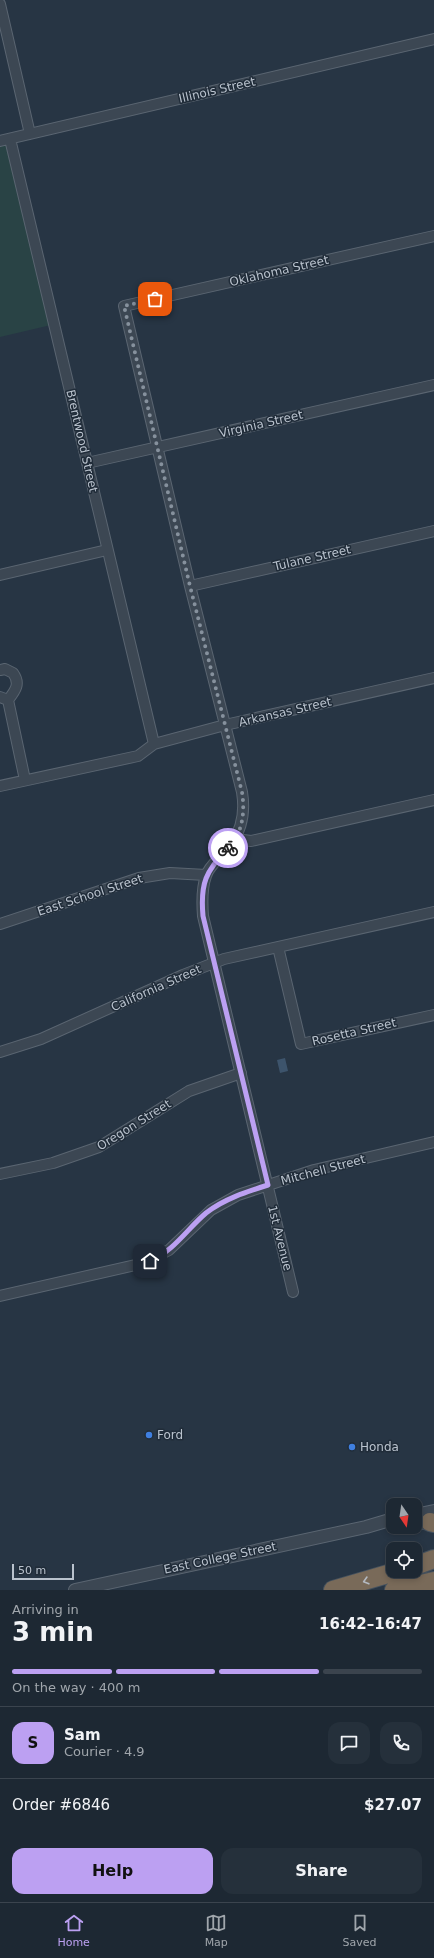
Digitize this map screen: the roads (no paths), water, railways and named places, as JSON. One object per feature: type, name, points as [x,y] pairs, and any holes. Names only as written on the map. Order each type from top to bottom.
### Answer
[{"type":"highway","points":[[422,1564],[434,1560]]},
{"type":"highway","points":[[334,1590],[386,1575]]},
{"type":"highway","points":[[394,1590],[434,1581]]},
{"type":"street","points":[[0,4],[30,134]]},
{"type":"street","name":"Illinois Street","points":[[5,140],[434,39]]},
{"type":"street","name":"Brentwood Street","points":[[5,140],[87,463],[154,744]]},
{"type":"street","name":"Oklahoma Street","points":[[157,447],[124,306],[434,236]]},
{"type":"street","name":"Virginia Street","points":[[87,463],[434,385]]},
{"type":"street","points":[[157,447],[244,802],[242,820],[235,839],[206,875]]},
{"type":"street","name":"Tulane Street","points":[[190,586],[434,531]]},
{"type":"street","points":[[0,575],[108,550]]},
{"type":"street","points":[[0,670],[10,671],[16,677],[17,687],[4,699],[25,780]]},
{"type":"street","name":"Arkansas Street","points":[[0,786],[138,756],[154,744],[225,725],[434,678]]},
{"type":"street","points":[[235,839],[251,841],[434,800]]},
{"type":"street","name":"East School Street","points":[[0,924],[139,878],[170,873],[206,875]]},
{"type":"street","name":"1st Avenue","points":[[206,875],[203,912],[293,1292]]},
{"type":"street","name":"California Street","points":[[0,1052],[41,1039],[215,962],[434,912]]},
{"type":"street","name":"Rosetta Street","points":[[278,947],[301,1044],[434,1014]]},
{"type":"street","name":"Oregon Street","points":[[0,1174],[53,1163],[99,1147],[189,1091],[241,1073]]},
{"type":"street","name":"Mitchell Street","points":[[0,1296],[144,1263],[168,1250],[199,1220],[218,1205],[238,1195],[326,1167],[434,1142]]},
{"type":"street","name":"East College Street","points":[[75,1590],[366,1527],[386,1521]]},
{"type":"street","name":"East College Street","points":[[366,1527],[386,1526]]},
{"type":"water","points":[[285,1058],[288,1071],[280,1073],[277,1060]]},
{"type":"place","name":"Ford","points":[[149,1435]]},
{"type":"place","name":"Honda","points":[[352,1447]]}]
